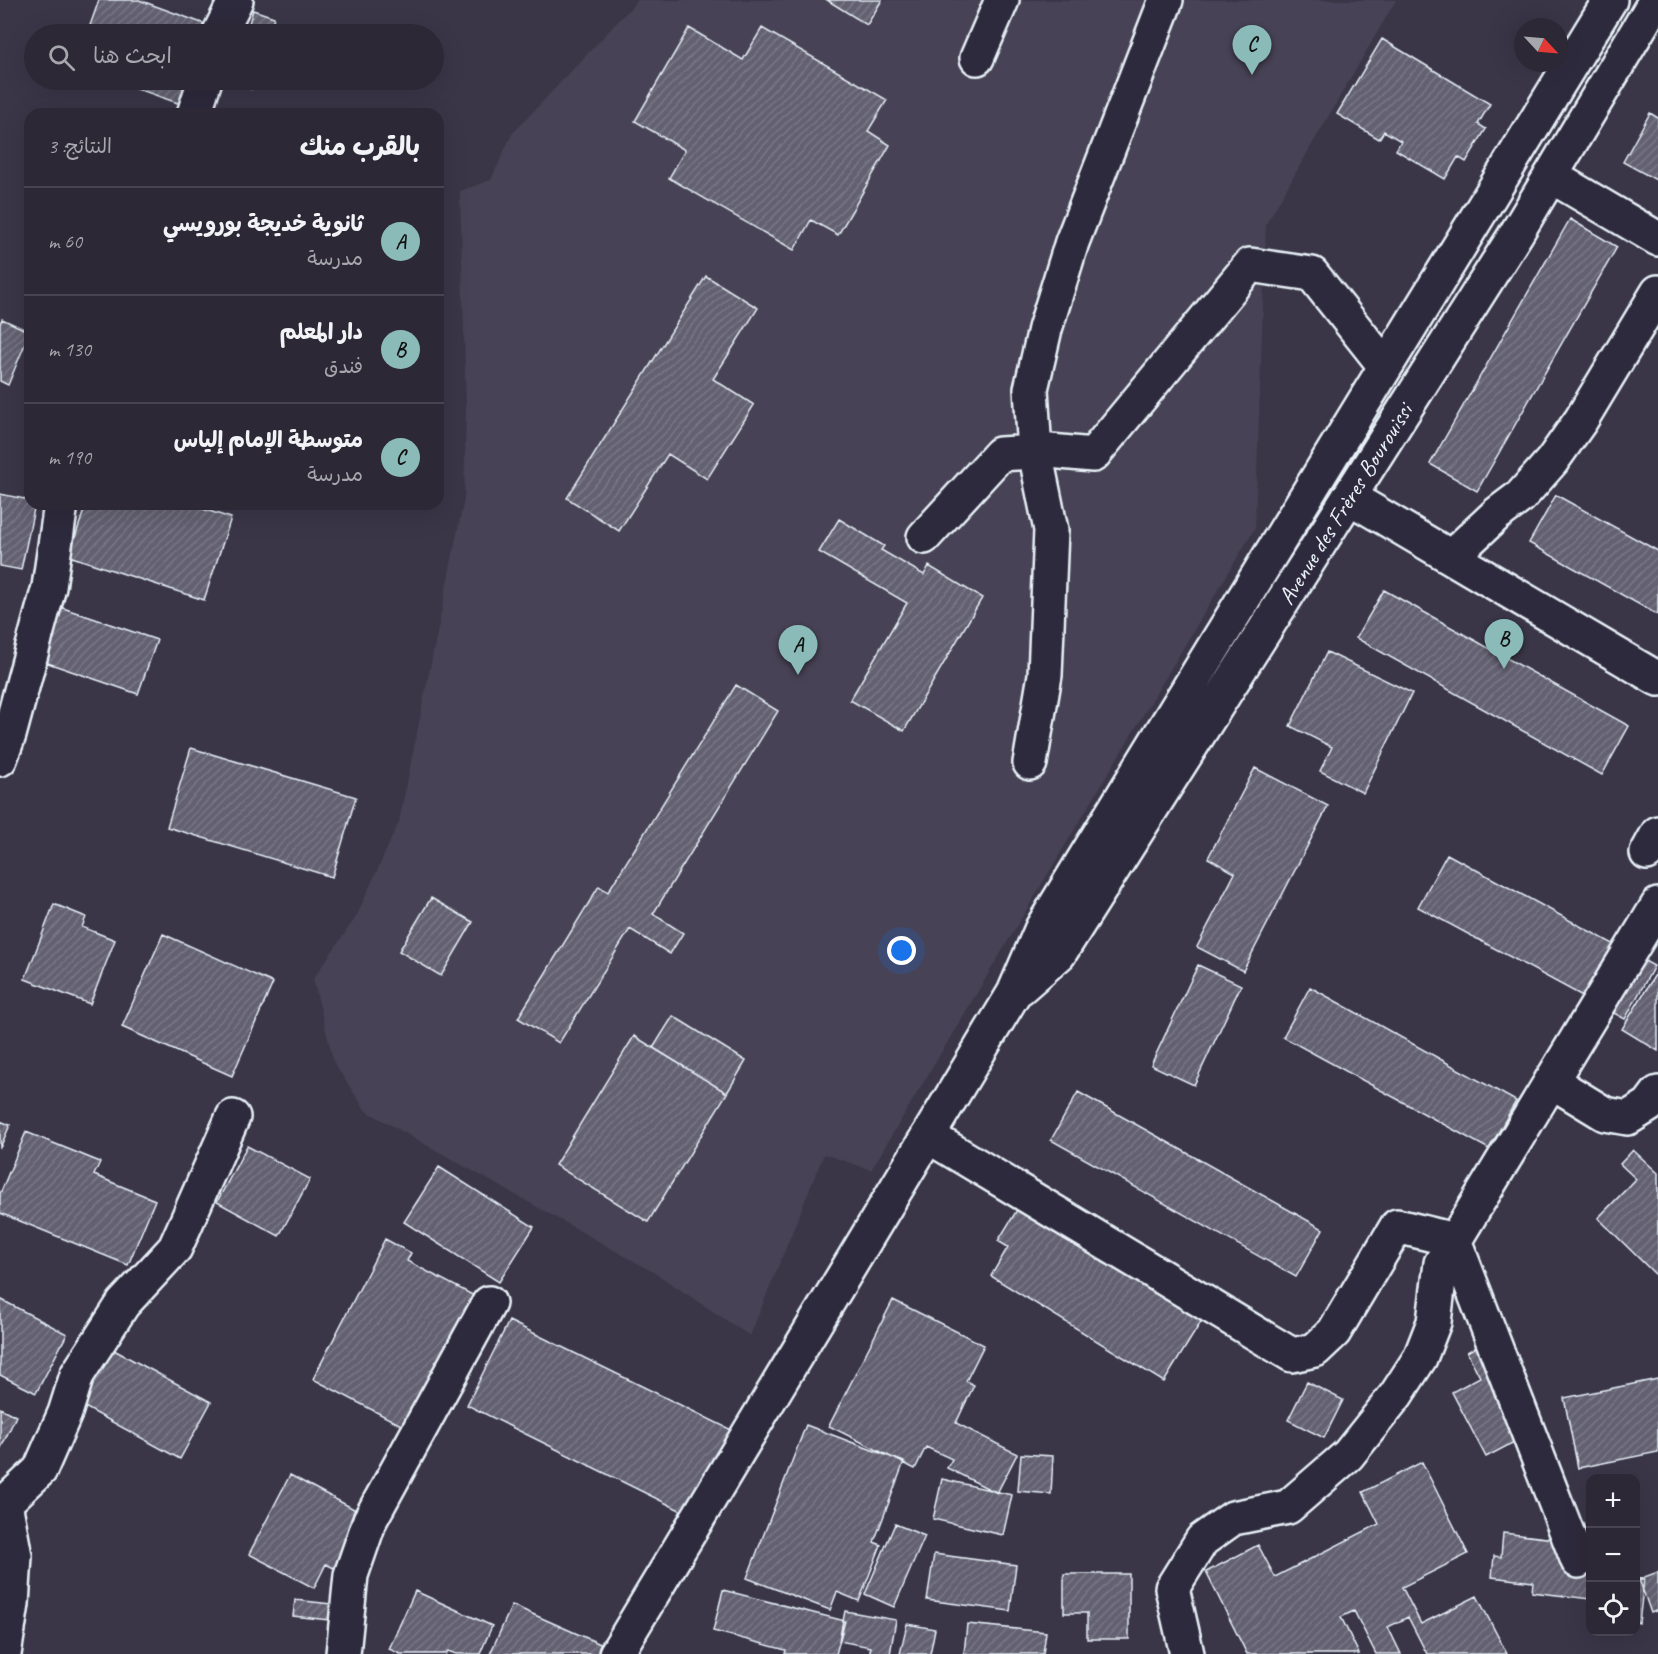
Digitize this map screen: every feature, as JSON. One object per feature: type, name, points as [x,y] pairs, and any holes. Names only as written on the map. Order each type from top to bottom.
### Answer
[{"type":"street","points":[[224,24],[236,0]]},
{"type":"street","points":[[977,58],[1002,0]]},
{"type":"street","points":[[1030,762],[1045,675],[1051,530],[1035,452],[1031,390],[1045,328],[1072,242],[1166,0]]},
{"type":"street","points":[[616,1654],[1014,993],[1042,928],[1610,0]]},
{"type":"street","name":"Avenue des Frères Bourouissi","points":[[1014,993],[1059,954],[1551,176],[1656,0]]},
{"type":"street","points":[[196,108],[202,90]]},
{"type":"street","points":[[1551,176],[1658,239]]},
{"type":"street","points":[[924,537],[1000,454],[1035,452],[1093,455],[1250,265],[1312,274],[1385,366]]},
{"type":"street","points":[[1451,557],[1497,514],[1521,496],[1552,461],[1581,420],[1658,292]]},
{"type":"street","points":[[1349,496],[1658,679]]},
{"type":"street","points":[[0,759],[9,735],[50,587],[60,510]]},
{"type":"street","points":[[1187,1654],[1172,1588],[1202,1540],[1233,1518],[1288,1507],[1348,1455],[1396,1395],[1420,1358],[1434,1322],[1441,1263],[1658,905]]},
{"type":"street","points":[[1551,1081],[1605,1113],[1628,1118],[1649,1105],[1658,1093]]},
{"type":"street","points":[[4,1654],[12,1604],[15,1556],[5,1503],[40,1470],[65,1413],[77,1375],[123,1304],[175,1248],[233,1117]]},
{"type":"street","points":[[928,1136],[1292,1355],[1315,1350],[1334,1332],[1397,1226],[1454,1240]]},
{"type":"street","points":[[1454,1240],[1578,1561]]},
{"type":"street","points":[[343,1654],[351,1575],[370,1520],[489,1303]]},
{"type":"shaded area","points":[[638,0],[1396,0],[1266,224],[1255,528],[871,1170],[824,1154],[750,1336],[655,1273],[366,1111],[334,1063],[313,979],[356,917],[399,822],[464,499],[466,408],[460,191],[491,180],[512,134]]},
{"type":"building","points":[[99,0],[139,0],[205,24],[91,24]]},
{"type":"building","points":[[827,0],[882,0],[867,25]]},
{"type":"building","points":[[253,10],[274,17],[272,24],[249,24]]},
{"type":"building","points":[[689,28],[743,60],[762,28],[887,100],[868,131],[890,145],[838,235],[811,220],[794,250],[669,178],[685,150],[635,121]]},
{"type":"building","points":[[1382,39],[1490,104],[1478,124],[1486,129],[1466,162],[1458,157],[1445,179],[1396,150],[1401,141],[1384,131],[1379,139],[1337,114]]},
{"type":"building","points":[[141,90],[211,90],[204,108],[192,108]]},
{"type":"building","points":[[1650,113],[1658,118],[1658,181],[1623,162]]},
{"type":"building","points":[[1570,219],[1617,247],[1477,491],[1430,464]]},
{"type":"building","points":[[706,276],[758,308],[713,379],[754,405],[707,479],[668,454],[619,531],[567,498]]},
{"type":"building","points":[[2,319],[24,329],[24,346],[8,385],[0,381],[0,323]]},
{"type":"building","points":[[0,494],[24,499],[24,510],[34,510],[21,570],[0,566]]},
{"type":"building","points":[[1556,495],[1658,551],[1658,615],[1529,543]]},
{"type":"building","points":[[84,510],[206,510],[231,518],[204,600],[69,556]]},
{"type":"building","points":[[839,519],[884,546],[881,550],[924,575],[929,566],[982,598],[904,731],[850,700],[907,603],[819,552]]},
{"type":"building","points":[[1384,590],[1629,726],[1602,775],[1356,638]]},
{"type":"building","points":[[60,607],[157,640],[138,694],[42,661]]},
{"type":"building","points":[[1327,652],[1412,693],[1363,793],[1320,771],[1332,747],[1290,726]]},
{"type":"building","points":[[736,685],[778,711],[653,914],[683,933],[670,954],[630,929],[559,1043],[518,1018],[599,886],[608,892]]},
{"type":"building","points":[[191,748],[356,797],[332,877],[167,827]]},
{"type":"building","points":[[1255,768],[1328,806],[1243,971],[1197,947],[1235,873],[1208,858]]},
{"type":"building","points":[[1447,854],[1654,966],[1625,1019],[1418,907]]},
{"type":"building","points":[[431,898],[473,922],[441,976],[399,951]]},
{"type":"building","points":[[54,904],[86,917],[82,927],[115,940],[90,1004],[25,979]]},
{"type":"building","points":[[163,934],[273,983],[232,1076],[122,1027]]},
{"type":"building","points":[[1198,965],[1241,985],[1194,1085],[1151,1065]]},
{"type":"building","points":[[1658,970],[1658,1051],[1622,1029]]},
{"type":"building","points":[[1310,987],[1516,1101],[1489,1149],[1283,1037]]},
{"type":"building","points":[[673,1016],[746,1061],[727,1093],[653,1048]]},
{"type":"building","points":[[634,1036],[727,1093],[648,1222],[555,1165]]},
{"type":"building","points":[[1078,1092],[1323,1229],[1296,1277],[1051,1140]]},
{"type":"building","points":[[0,1121],[10,1125],[0,1148]]},
{"type":"building","points":[[26,1132],[100,1162],[94,1175],[155,1200],[128,1265],[0,1213],[0,1194]]},
{"type":"building","points":[[247,1146],[310,1179],[279,1236],[217,1202]]},
{"type":"building","points":[[1633,1150],[1658,1173],[1658,1277],[1598,1218],[1636,1179],[1620,1164]]},
{"type":"building","points":[[439,1167],[534,1227],[499,1282],[404,1222]]},
{"type":"building","points":[[1025,1197],[1209,1309],[1164,1382],[991,1276],[1008,1247],[998,1241]]},
{"type":"building","points":[[385,1239],[411,1253],[407,1261],[490,1304],[422,1436],[313,1379]]},
{"type":"building","points":[[0,1299],[67,1334],[36,1393],[0,1375]]},
{"type":"building","points":[[893,1300],[984,1345],[966,1381],[974,1385],[956,1423],[1017,1454],[997,1493],[947,1468],[952,1459],[926,1447],[915,1469],[829,1426]]},
{"type":"building","points":[[509,1321],[756,1442],[714,1527],[467,1405]]},
{"type":"building","points":[[1492,1338],[1539,1429],[1486,1457],[1452,1392],[1480,1377],[1467,1352]]},
{"type":"building","points":[[112,1349],[211,1402],[180,1459],[81,1405]]},
{"type":"building","points":[[1658,1379],[1658,1452],[1578,1468],[1564,1398]]},
{"type":"building","points":[[1307,1382],[1343,1400],[1324,1438],[1288,1420]]},
{"type":"building","points":[[0,1408],[16,1416],[0,1450]]},
{"type":"building","points":[[806,1425],[904,1462],[874,1542],[881,1545],[859,1601],[837,1592],[830,1610],[747,1578]]},
{"type":"building","points":[[1021,1454],[1053,1456],[1051,1494],[1018,1491]]},
{"type":"building","points":[[1422,1462],[1468,1554],[1402,1587],[1421,1624],[1477,1596],[1507,1654],[1427,1654],[1408,1617],[1388,1627],[1401,1654],[1376,1654],[1354,1611],[1341,1617],[1359,1654],[1247,1654],[1206,1572],[1258,1545],[1275,1577],[1379,1524],[1363,1492]]},
{"type":"building","points":[[290,1475],[386,1526],[357,1580],[326,1564],[314,1588],[249,1554]]},
{"type":"building","points":[[942,1479],[1012,1495],[1003,1535],[933,1519]]},
{"type":"building","points":[[895,1524],[925,1536],[894,1607],[865,1594]]},
{"type":"building","points":[[1503,1533],[1586,1543],[1586,1599],[1532,1592],[1533,1582],[1492,1577],[1494,1556],[1501,1557]]},
{"type":"building","points":[[934,1554],[1016,1565],[1010,1611],[927,1600]]},
{"type":"building","points":[[1658,1572],[1658,1610],[1651,1613],[1640,1579]]},
{"type":"building","points":[[1064,1574],[1129,1574],[1129,1639],[1087,1639],[1087,1613],[1064,1613]]},
{"type":"building","points":[[1640,1580],[1644,1580],[1640,1614]]},
{"type":"building","points":[[723,1590],[845,1621],[836,1654],[785,1654],[786,1650],[713,1631]]},
{"type":"building","points":[[415,1591],[492,1626],[480,1654],[456,1654],[448,1651],[446,1654],[400,1654],[389,1649]]},
{"type":"building","points":[[295,1600],[340,1605],[338,1621],[293,1616]]},
{"type":"building","points":[[512,1605],[623,1654],[490,1654]]},
{"type":"building","points":[[845,1611],[896,1620],[890,1654],[869,1654],[871,1647],[839,1641]]},
{"type":"building","points":[[907,1624],[935,1629],[930,1654],[900,1654]]},
{"type":"building","points":[[967,1624],[1046,1632],[1043,1654],[964,1654]]},
{"type":"place","name":"متوسطة الإمام إلياس","points":[[1252,75]]},
{"type":"place","name":"دار المعلم","points":[[1504,669]]},
{"type":"place","name":"ثانوية خديجة بورويسي","points":[[798,675]]}]
